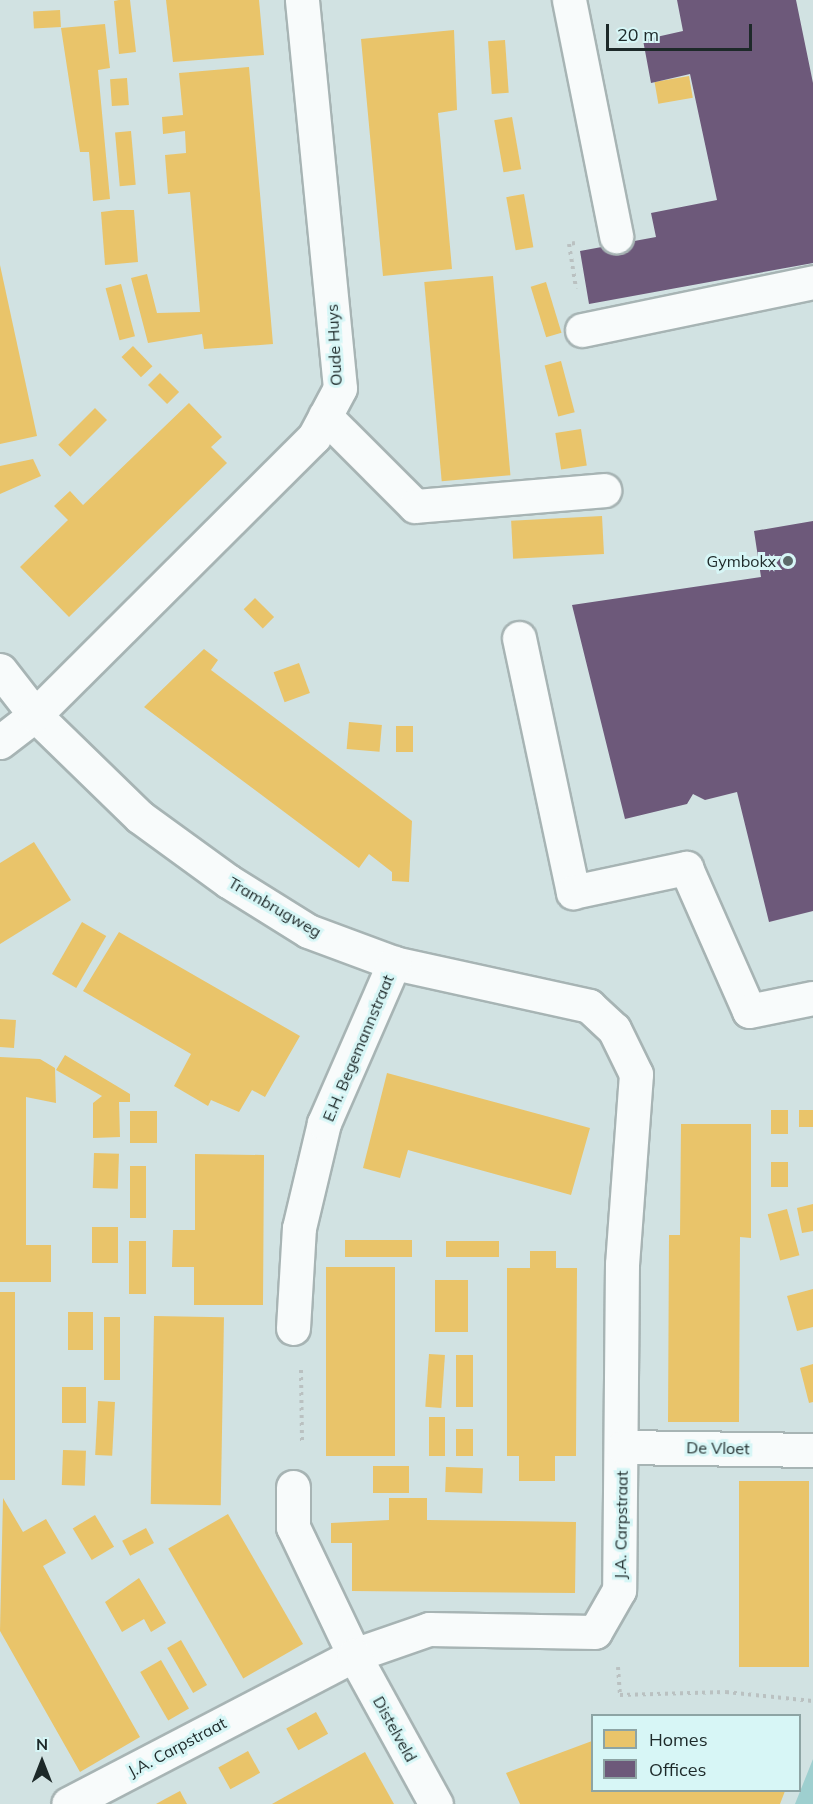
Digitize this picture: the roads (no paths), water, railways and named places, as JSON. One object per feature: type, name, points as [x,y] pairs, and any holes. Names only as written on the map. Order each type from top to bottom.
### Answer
[{"type":"street","name":"Oude Huys","points":[[0,741],[35,715],[314,436],[339,388],[302,0]]},
{"type":"street","points":[[569,0],[616,236]]},
{"type":"street","points":[[582,330],[813,282]]},
{"type":"street","points":[[325,416],[415,506],[604,490]]},
{"type":"street","points":[[519,638],[573,892],[686,868],[749,1011],[813,998]]},
{"type":"street","name":"Trambrugweg","points":[[0,670],[35,715],[140,817],[228,881],[308,931],[394,963],[589,1006],[614,1029]]},
{"type":"street","name":"E.H. Begemannstraat","points":[[293,1328],[299,1228],[324,1123],[394,963]]},
{"type":"street","name":"J.A. Carpstraat","points":[[68,1804],[354,1655],[429,1629],[595,1632],[619,1590],[623,1447],[622,1264],[636,1074],[614,1029]]},
{"type":"street","name":"De Vloet","points":[[623,1447],[813,1450]]},
{"type":"street","points":[[293,1487],[293,1527],[354,1655]]},
{"type":"street","name":"Distelveld","points":[[354,1655],[436,1804]]},
{"type":"place","name":"Gymbokx","points":[[788,561]]}]
